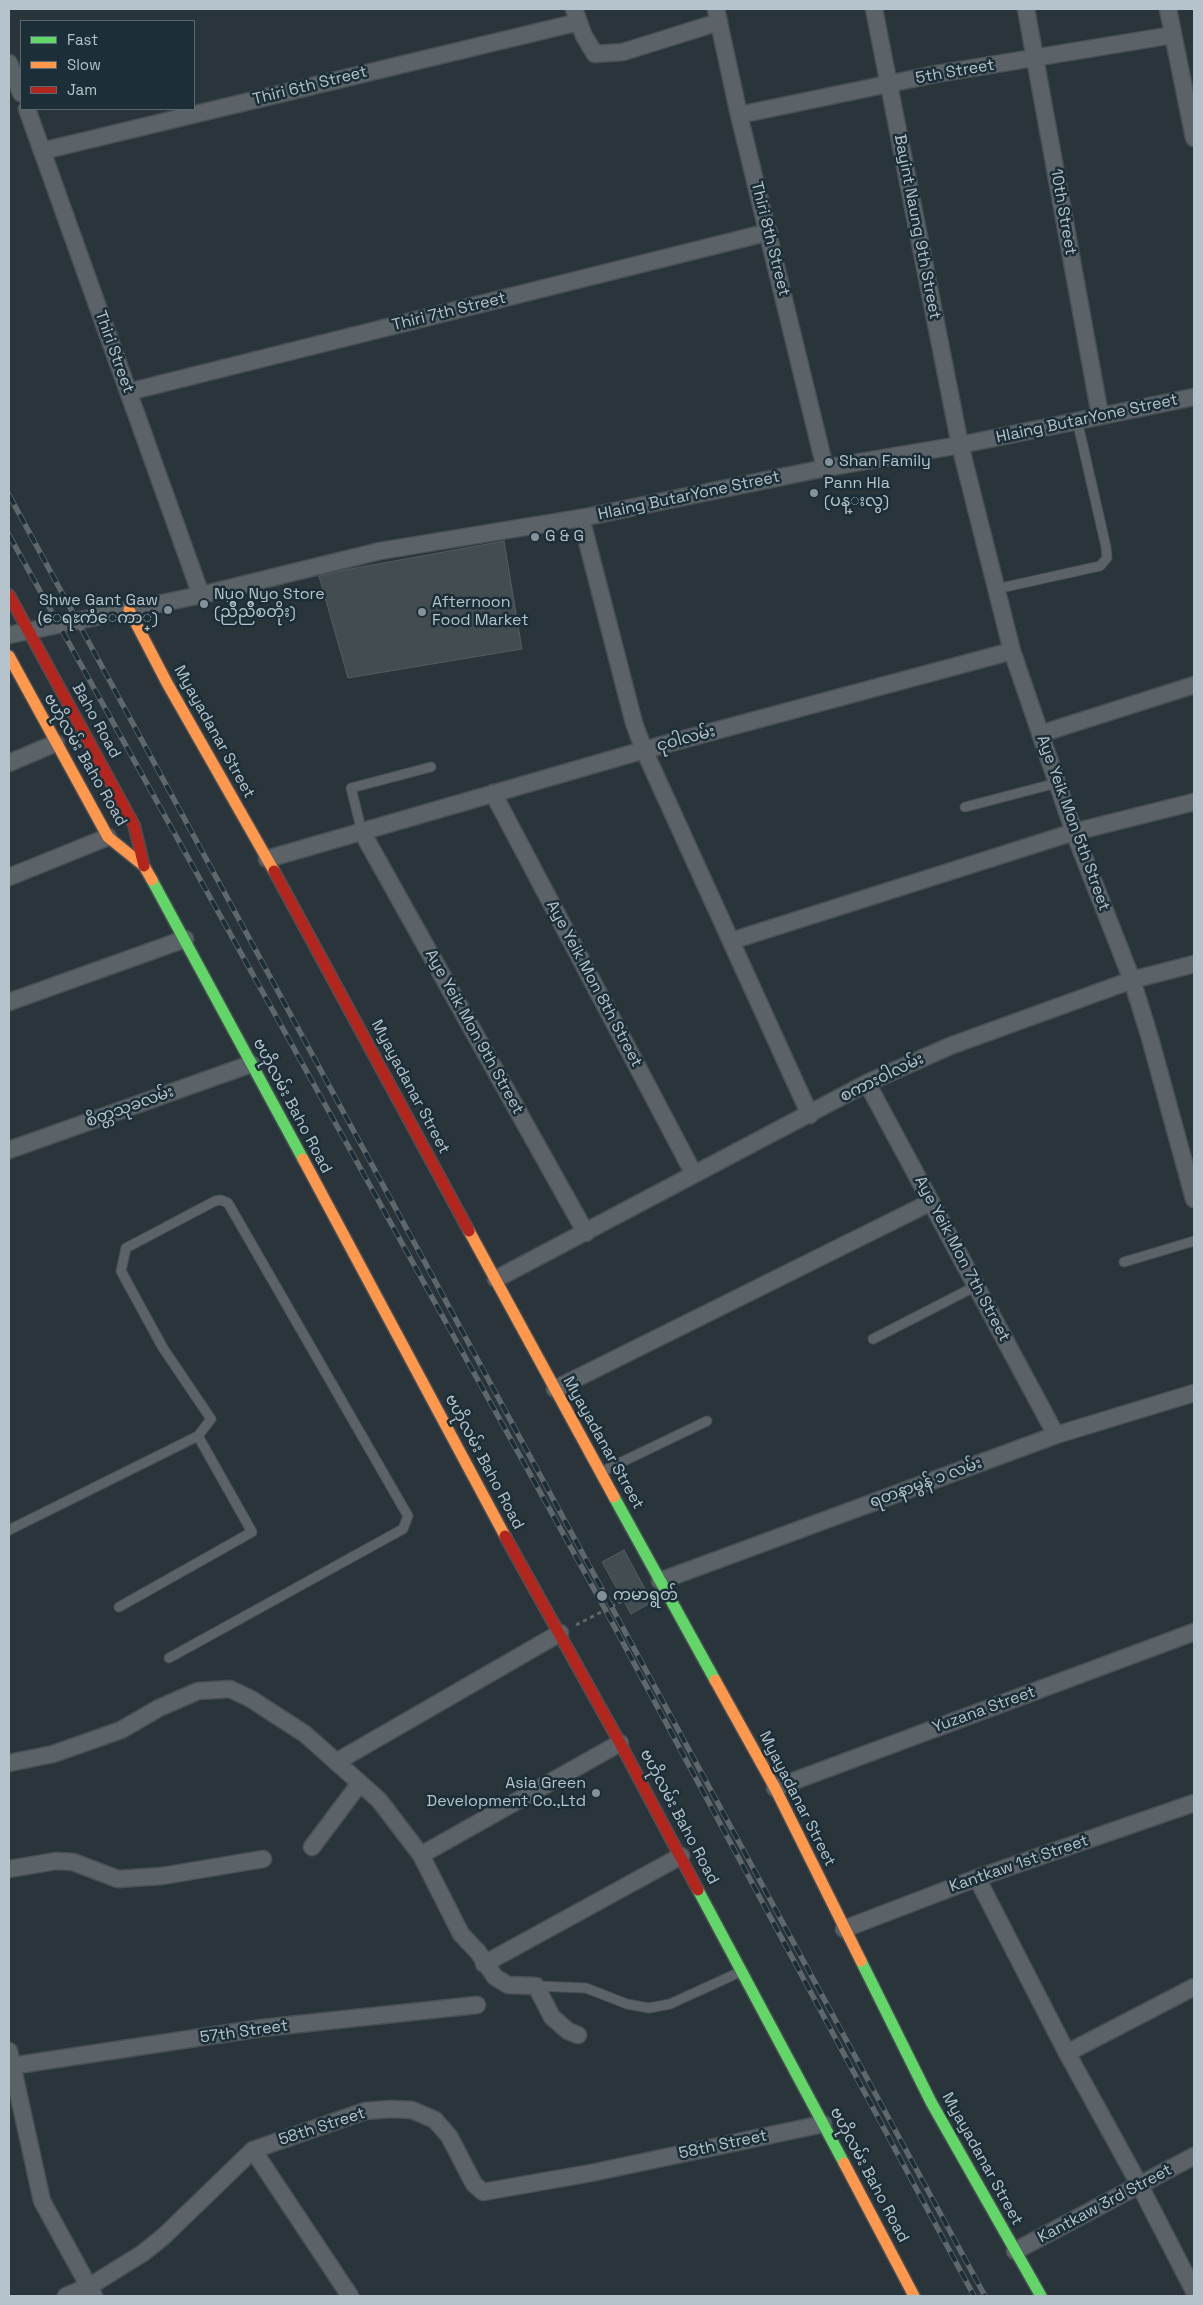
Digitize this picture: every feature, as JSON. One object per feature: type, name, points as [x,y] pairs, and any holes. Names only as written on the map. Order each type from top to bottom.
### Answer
[{"type":"main road","name":"Baho Road","points":[[9,595],[134,825],[144,866]]},
{"type":"main road","name":"Myayadanar Street","points":[[129,610],[167,683],[267,859],[600,1472],[775,1788],[931,2102],[1041,2296]]},
{"type":"main road","name":"ဗဟိုလမ်း Baho Road","points":[[9,656],[108,837],[144,866],[185,939],[505,1537],[620,1743],[914,2296]]},
{"type":"street","name":"Bayint Naung 9th Street","points":[[874,9],[960,445]]},
{"type":"street","name":"10th Street","points":[[1026,9],[1100,415]]},
{"type":"street","points":[[1168,9],[1194,138]]},
{"type":"street","points":[[576,15],[584,36],[596,54],[623,52],[717,15]]},
{"type":"street","name":"Thiri 6th Street","points":[[42,151],[576,15]]},
{"type":"street","name":"Thiri 8th Street","points":[[717,15],[739,115],[825,468]]},
{"type":"street","name":"5th Street","points":[[739,115],[889,84],[1173,35]]},
{"type":"street","points":[[9,63],[20,90]]},
{"type":"street","name":"Thiri Street","points":[[27,110],[201,595]]},
{"type":"street","name":"Thiri 7th Street","points":[[128,392],[769,232]]},
{"type":"street","name":"Hlaing ButarYone Street","points":[[9,635],[201,595],[380,552],[580,518],[825,468],[960,445],[1194,397]]},
{"type":"street","name":"Aye Yeik Mon 5th Street","points":[[960,445],[1012,652],[1074,832],[1132,980],[1193,1192]]},
{"type":"street","points":[[580,518],[634,723],[644,750],[810,1115]]},
{"type":"street","name":"ငုဝါလမ်း","points":[[267,859],[644,750],[1012,652]]},
{"type":"street","points":[[1040,734],[1194,686]]},
{"type":"street","points":[[9,763],[56,742]]},
{"type":"street","name":"Aye Yeik Mon 8th Street","points":[[493,793],[694,1174]]},
{"type":"street","points":[[731,941],[1074,832],[1194,802]]},
{"type":"street","name":"Aye Yeik Mon 9th Street","points":[[362,832],[586,1232]]},
{"type":"street","points":[[9,877],[108,837]]},
{"type":"street","points":[[9,1002],[185,939]]},
{"type":"street","name":"စကား၀ါလမ်း","points":[[496,1279],[810,1115],[867,1083],[950,1046],[1132,980],[1194,964]]},
{"type":"street","name":"စိတ္တသုခလမ်း","points":[[9,1150],[251,1064]]},
{"type":"street","name":"Aye Yeik Mon 7th Street","points":[[867,1083],[1056,1435]]},
{"type":"street","points":[[555,1389],[931,1202]]},
{"type":"street","name":"ရတနာမွန် ၁ လမ်း","points":[[660,1581],[1056,1435],[1194,1393]]},
{"type":"street","name":"Yuzana Street","points":[[775,1788],[1194,1632]]},
{"type":"street","points":[[336,1762],[560,1633]]},
{"type":"street","points":[[9,1763],[53,1754],[121,1730],[159,1708],[198,1690],[230,1689],[251,1699],[305,1734],[379,1800],[421,1855],[461,1934],[478,1952],[484,1964],[495,1978],[508,1985],[536,1986],[552,2017],[568,2031],[578,2035]]},
{"type":"street","points":[[421,1855],[620,1743]]},
{"type":"street","points":[[312,1847],[360,1783]]},
{"type":"street","name":"Kantkaw 1st Street","points":[[844,1928],[977,1878],[1194,1803]]},
{"type":"street","points":[[484,1964],[680,1856]]},
{"type":"street","points":[[9,1869],[56,1861],[73,1862],[118,1879],[162,1876],[264,1859]]},
{"type":"street","points":[[977,1878],[1067,2053],[1139,2184],[1194,2291]]},
{"type":"street","points":[[1067,2053],[1194,1987]]},
{"type":"street","name":"57th Street","points":[[10,2058],[478,2005]]},
{"type":"street","points":[[10,2058],[42,2202],[92,2291]]},
{"type":"street","name":"58th Street","points":[[66,2296],[92,2291],[143,2253],[163,2237],[253,2150],[365,2112],[392,2109],[412,2110],[435,2120],[449,2136],[474,2184],[484,2192],[591,2173],[823,2124]]},
{"type":"street","points":[[253,2150],[350,2296]]},
{"type":"street","name":"Kantkaw 3rd Street","points":[[1015,2251],[1194,2156]]},
{"type":"lane","points":[[996,589],[1100,566],[1107,558],[1076,420]]},
{"type":"lane","points":[[362,832],[352,788],[431,767]]},
{"type":"lane","points":[[965,807],[1057,783]]},
{"type":"lane","points":[[9,1530],[198,1436],[211,1418],[163,1348],[121,1272],[126,1248],[215,1201],[221,1200],[228,1203],[408,1516],[403,1529],[169,1658]]},
{"type":"lane","points":[[1124,1262],[1194,1241]]},
{"type":"lane","points":[[873,1339],[976,1286]]},
{"type":"lane","points":[[600,1472],[707,1422]]},
{"type":"lane","points":[[119,1607],[252,1532],[198,1436]]},
{"type":"lane","points":[[536,1986],[586,1988],[627,2004],[649,2008],[670,2004],[742,1971]]},
{"type":"path","points":[[560,1633],[660,1581]]},
{"type":"building","name":"Afternoon Food Market","points":[[504,541],[522,649],[348,678],[319,576]]},
{"type":"building","points":[[624,1550],[652,1602],[631,1614],[602,1562]]},
{"type":"railway","points":[[9,495],[985,2296]]},
{"type":"railway","points":[[9,535],[600,1600],[974,2296]]},
{"type":"traffic: fast","points":[[152,880],[303,1159]]},
{"type":"traffic: fast","points":[[614,1497],[715,1680]]},
{"type":"traffic: fast","points":[[698,1890],[844,2163]]},
{"type":"traffic: fast","points":[[861,1961],[931,2102],[1041,2296]]},
{"type":"traffic: slow","points":[[129,610],[167,683],[274,871]]},
{"type":"traffic: slow","points":[[9,656],[108,837],[144,866],[152,880]]},
{"type":"traffic: slow","points":[[303,1159],[505,1536]]},
{"type":"traffic: slow","points":[[469,1231],[614,1497]]},
{"type":"traffic: slow","points":[[715,1680],[775,1788],[861,1961]]},
{"type":"traffic: slow","points":[[844,2163],[914,2296]]},
{"type":"traffic: jam","points":[[9,595],[134,825],[144,866]]},
{"type":"traffic: jam","points":[[274,871],[469,1231]]},
{"type":"traffic: jam","points":[[505,1536],[620,1743],[698,1890]]},
{"type":"place","name":"Shan Family","points":[[829,462]]},
{"type":"place","name":"Pann Hla (ပန္းလွ)","points":[[814,493]]},
{"type":"place","name":"G & G","points":[[535,537]]},
{"type":"place","name":"Nyo Nyo Store (ညိဳညိဳစတိုး)","points":[[204,604]]},
{"type":"place","name":"Shwe Gant Gaw (ေရႊကံံေကာ္)","points":[[168,610]]},
{"type":"place","name":"Afternoon Food Market","points":[[422,612]]},
{"type":"place","name":"ကမာရွတ်","points":[[602,1596]]},
{"type":"place","name":"Asia Green Development Co.,Ltd","points":[[596,1793]]}]
